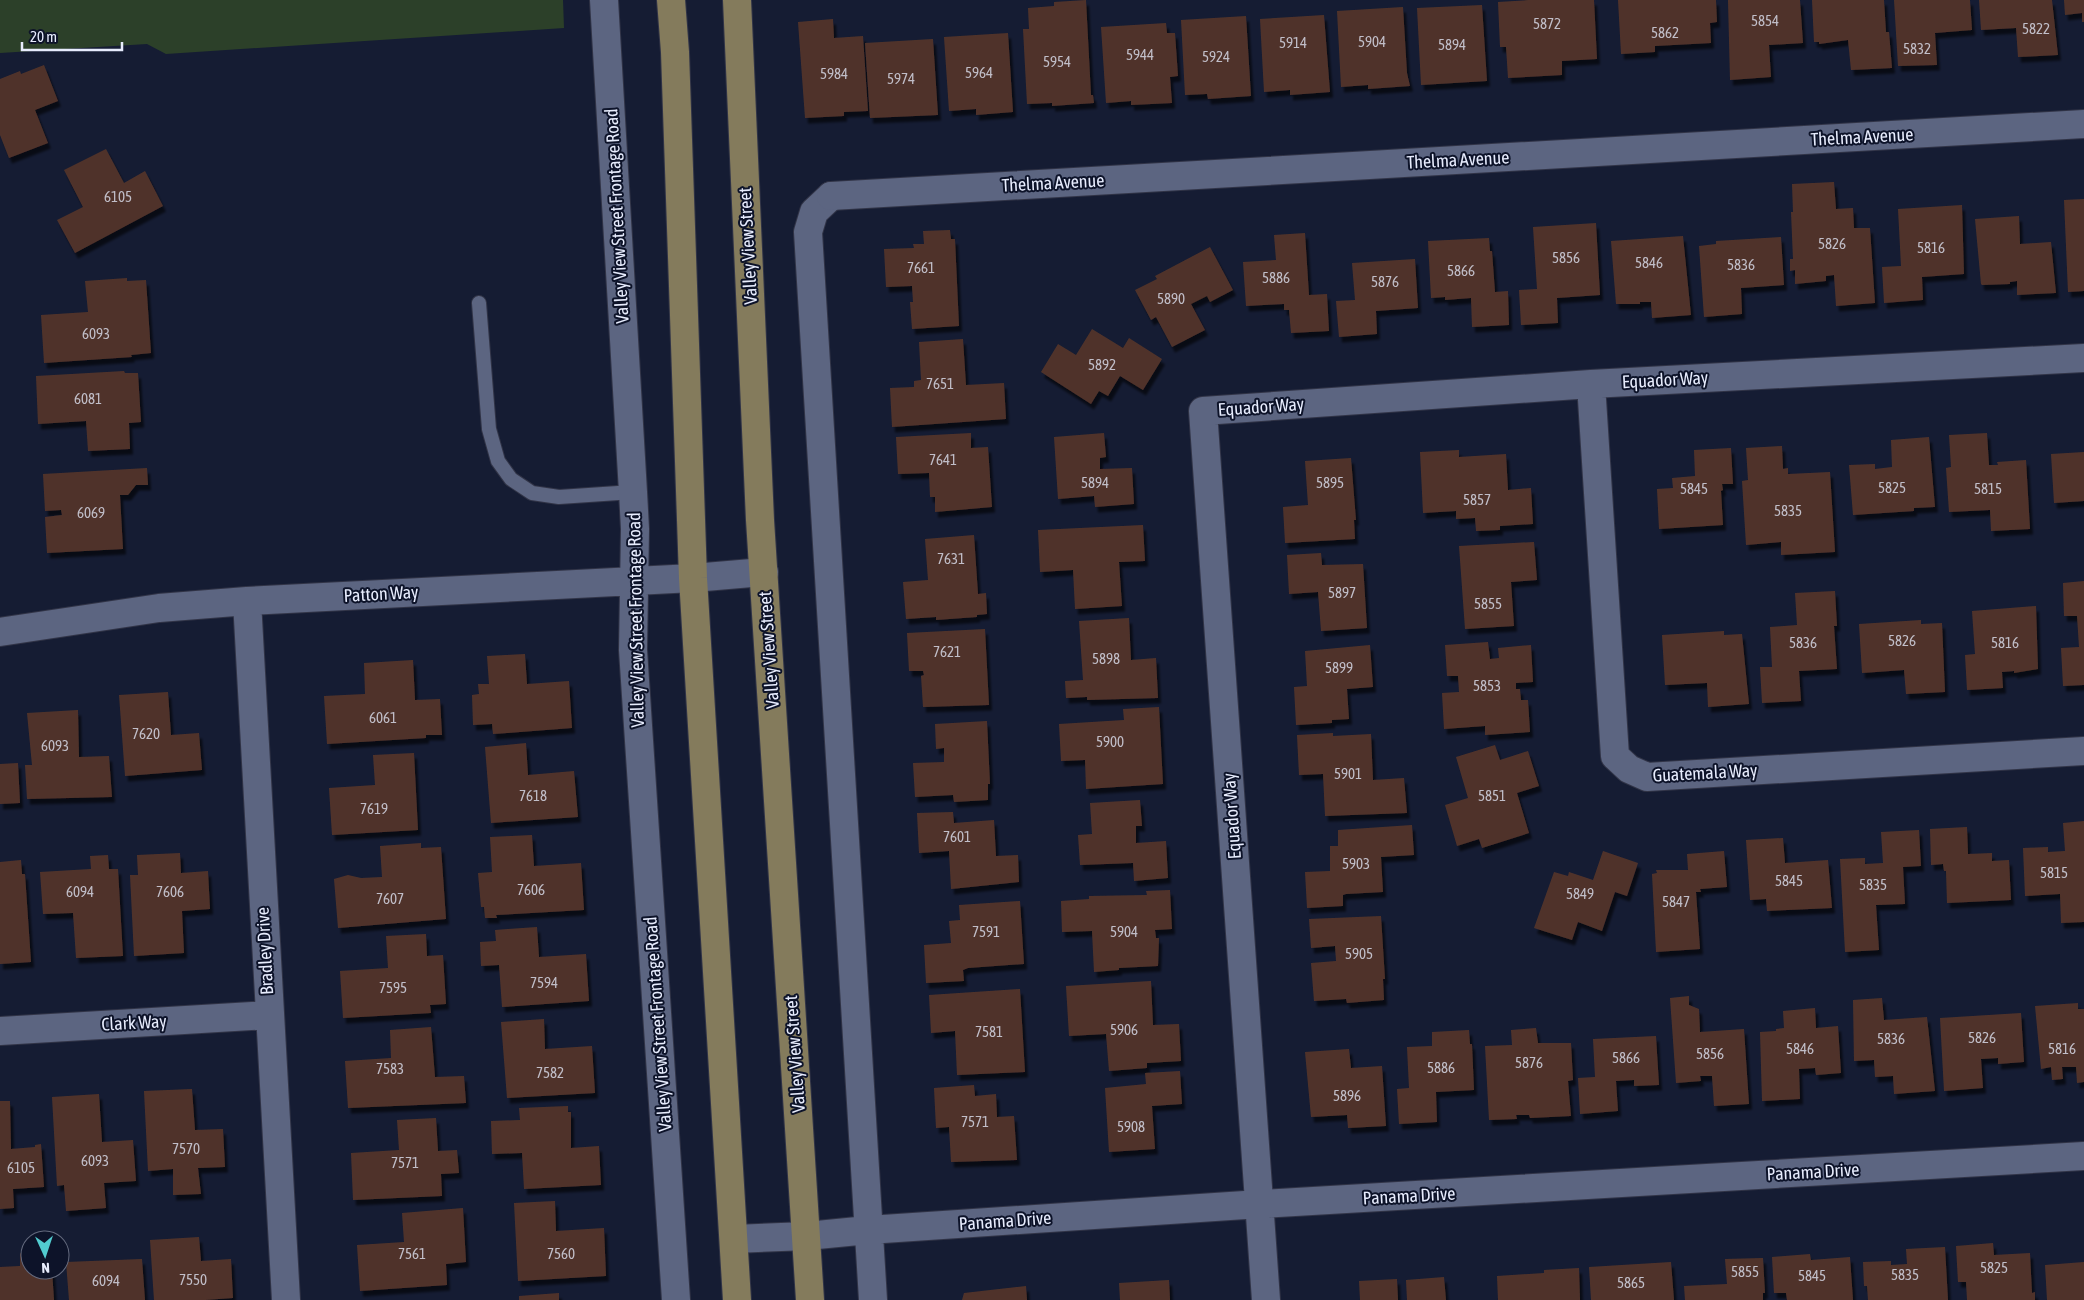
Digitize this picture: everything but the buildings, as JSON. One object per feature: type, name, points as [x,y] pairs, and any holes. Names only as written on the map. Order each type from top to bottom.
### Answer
[{"type":"main road","points":[[671,0],[675,52],[693,578],[737,1300]]},
{"type":"main road","name":"Valley View Street","points":[[737,0],[759,500],[810,1300]]},
{"type":"street","name":"Valley View Street Frontage Road","points":[[604,0],[634,492],[633,650],[676,1300]]},
{"type":"street","name":"Thelma Avenue","points":[[868,1230],[808,232],[814,212],[831,196],[2084,124]]},
{"type":"street","name":"Equador Way","points":[[1260,1204],[1203,411],[1591,384],[2084,358]]},
{"type":"street","name":"Guatemala Way","points":[[1591,384],[1615,756],[1629,770],[1647,777],[2084,751]]},
{"type":"street","name":"Patton Way","points":[[0,632],[159,608],[247,601],[693,578],[764,572]]},
{"type":"street","name":"Bradley Drive","points":[[247,601],[286,1300]]},
{"type":"street","name":"Clark Way","points":[[0,1032],[269,1016]]},
{"type":"street","name":"Panama Drive","points":[[734,1239],[807,1236],[868,1230],[1260,1204],[2084,1156]]},
{"type":"street","points":[[1260,1204],[1266,1300]]},
{"type":"street","points":[[868,1230],[873,1300]]},
{"type":"lane","points":[[479,303],[489,429],[498,461],[512,479],[532,493],[559,497],[634,492]]},
{"type":"green space","points":[[0,0],[563,0],[564,28],[166,54],[147,44],[0,53]]}]
